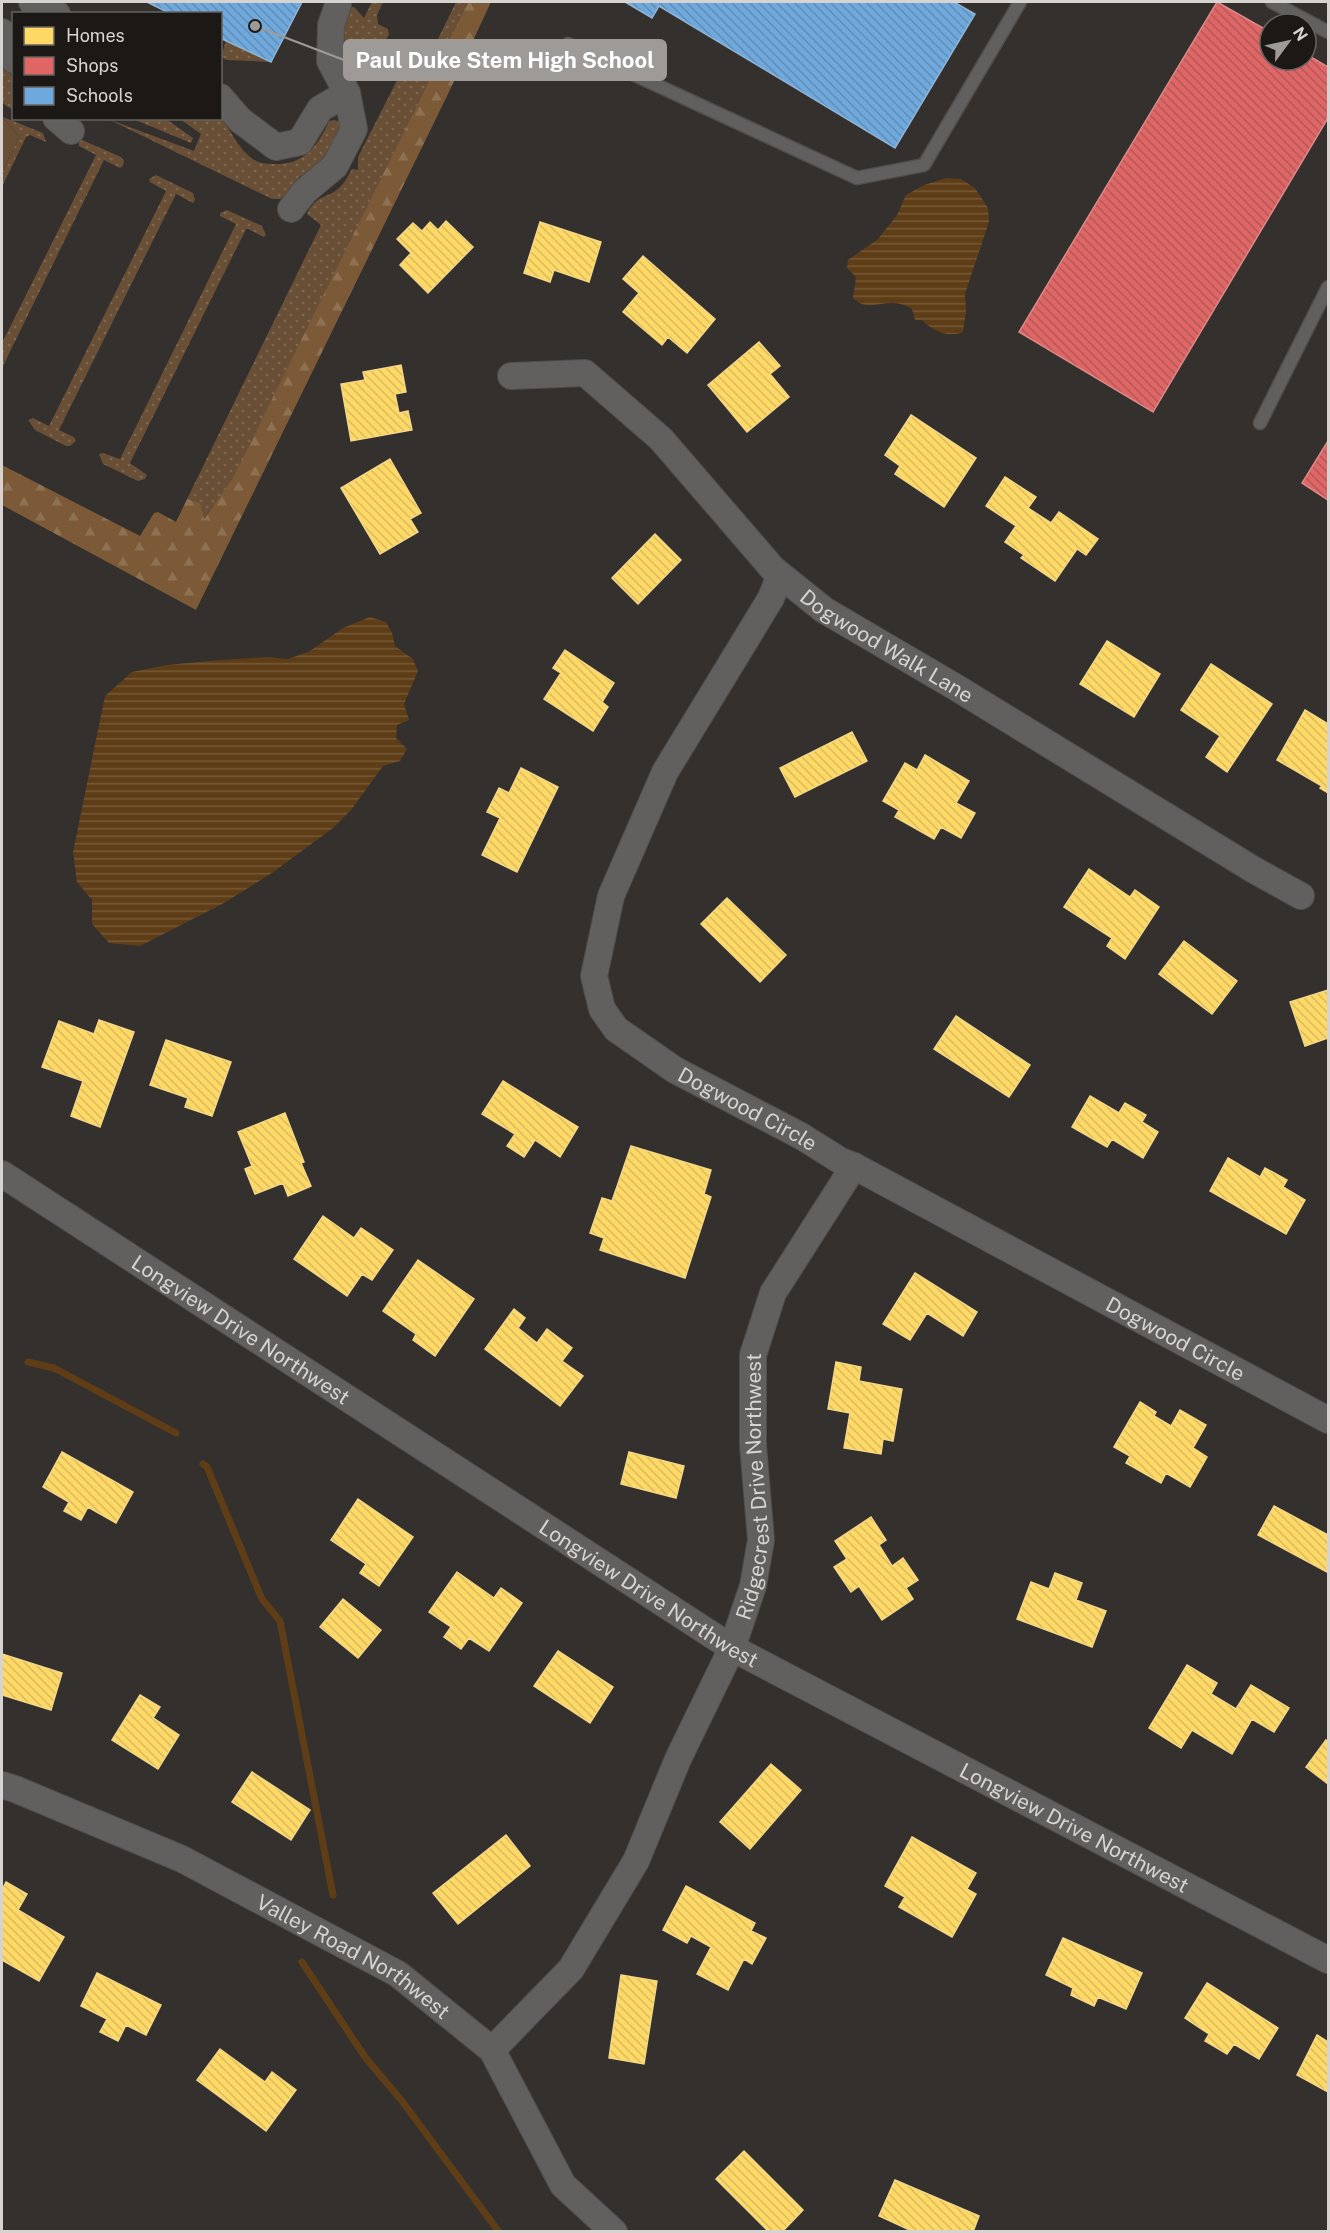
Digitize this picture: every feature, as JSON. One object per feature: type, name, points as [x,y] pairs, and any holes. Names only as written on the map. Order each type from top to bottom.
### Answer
[{"type":"street","points":[[32,2],[53,12]]},
{"type":"street","points":[[291,209],[305,191],[335,166],[354,129],[347,93],[330,61],[331,25],[338,5]]},
{"type":"street","points":[[2,32],[12,55]]},
{"type":"street","points":[[222,99],[240,120],[276,147],[300,142],[320,109],[347,93]]},
{"type":"street","name":"Dogwood Walk Lane","points":[[511,376],[585,374],[661,439],[773,569],[824,610],[957,688],[1254,870],[1301,896]]},
{"type":"street","name":"Dogwood Circle","points":[[780,575],[771,598],[665,772],[611,897],[594,976],[602,1009],[616,1029],[675,1070],[801,1136],[841,1161],[1329,1420]]},
{"type":"street","name":"Ridgecrest Drive Northwest","points":[[492,2050],[571,1969],[636,1861],[678,1759],[732,1648],[753,1586],[761,1540],[753,1445],[753,1355],[773,1293],[854,1166]]},
{"type":"street","name":"Longview Drive Northwest","points":[[2,1174],[732,1648],[1329,1960]]},
{"type":"street","name":"Valley Road Northwest","points":[[2,1785],[182,1859],[398,1974],[492,2050],[563,2186],[614,2232]]},
{"type":"lane","points":[[568,44],[856,178],[924,165],[1020,2]]},
{"type":"lane","points":[[1272,2],[1329,32]]},
{"type":"lane","points":[[1260,423],[1329,287]]},
{"type":"shaded area","points":[[372,2],[383,2],[377,15],[378,24],[388,29],[389,35],[376,49],[358,52],[358,45],[354,43],[347,45],[344,40],[343,22],[350,7],[354,7],[364,18]]},
{"type":"shaded area","points":[[456,2],[468,2],[233,479],[203,520],[187,499],[321,225],[307,214],[319,199],[341,186],[352,169],[358,170],[358,157],[415,45],[437,41]]},
{"type":"shaded area","points":[[226,41],[271,62],[227,60],[222,58]]},
{"type":"shaded area","points":[[2,47],[12,79],[12,109],[2,103]]},
{"type":"shaded area","points":[[2,116],[19,137],[2,173]]},
{"type":"shaded area","points":[[3,117],[43,133],[46,142],[30,135],[26,137],[2,187],[2,173],[19,137]]},
{"type":"shaded area","points":[[222,119],[236,141],[250,157],[261,163],[279,164],[297,160],[310,151],[321,137],[329,121],[341,122],[343,130],[325,156],[327,158],[323,165],[299,177],[287,194],[280,199],[272,199],[110,120],[194,151],[201,134],[181,120]]},
{"type":"shaded area","points":[[135,120],[167,120],[193,138],[191,143]]},
{"type":"shaded area","points":[[82,140],[121,157],[124,161],[123,166],[120,168],[104,160],[2,368],[2,343],[96,155],[79,146]]},
{"type":"shaded area","points":[[156,175],[193,193],[195,200],[193,203],[176,194],[59,430],[74,437],[76,441],[66,446],[35,430],[28,420],[33,418],[49,426],[166,191],[150,182],[149,179]]},
{"type":"shaded area","points":[[946,178],[961,179],[975,188],[988,208],[989,222],[965,294],[966,311],[963,332],[957,334],[946,334],[922,320],[915,320],[912,309],[905,305],[860,303],[853,298],[856,277],[847,268],[848,260],[878,239],[897,215],[906,195],[924,185]]},
{"type":"shaded area","points":[[227,210],[262,226],[266,235],[264,237],[246,229],[130,463],[147,475],[145,479],[138,481],[103,464],[99,454],[103,453],[120,459],[236,224],[220,216],[220,213]]},
{"type":"shaded area","points":[[370,617],[386,622],[395,646],[413,659],[418,671],[404,704],[409,720],[397,725],[396,738],[407,749],[400,761],[383,766],[351,810],[333,828],[272,873],[224,903],[140,946],[109,943],[92,924],[92,900],[77,882],[73,852],[105,696],[132,672],[167,665],[220,660],[268,657],[288,659],[310,651],[343,628]]},
{"type":"green space","points":[[468,2],[491,2],[196,610],[2,505],[2,465],[140,536],[154,513],[158,512],[176,522],[187,499],[200,503],[204,519],[233,478]]},
{"type":"building: Homes","points":[[446,221],[473,247],[428,293],[400,265],[411,253],[397,239],[413,223],[422,231],[430,222],[438,230]]},
{"type":"building: Homes","points":[[540,222],[601,242],[589,282],[554,270],[550,282],[524,273]]},
{"type":"building: Homes","points":[[643,256],[715,319],[687,353],[668,337],[662,345],[623,312],[639,293],[623,279]]},
{"type":"building: Homes","points":[[759,342],[780,366],[770,374],[789,397],[747,432],[708,385]]},
{"type":"building: Homes","points":[[401,365],[406,392],[395,394],[399,413],[408,411],[412,430],[351,441],[341,384],[365,380],[363,372]]},
{"type":"building: Homes","points":[[911,415],[976,458],[944,507],[895,474],[900,466],[885,455]]},
{"type":"building: Homes","points":[[390,459],[421,513],[410,519],[418,532],[380,554],[341,488]]},
{"type":"building: Homes","points":[[1005,477],[1036,497],[1028,508],[1051,523],[1059,512],[1098,539],[1086,555],[1077,549],[1055,581],[1021,558],[1024,555],[1005,542],[1016,526],[986,506]]},
{"type":"building: Homes","points":[[655,534],[681,560],[638,604],[612,578]]},
{"type":"building: Homes","points":[[1107,641],[1160,674],[1134,717],[1080,684]]},
{"type":"building: Homes","points":[[565,650],[614,683],[602,702],[608,707],[593,731],[544,699],[561,673],[553,668]]},
{"type":"building: Homes","points":[[1211,664],[1272,704],[1227,772],[1206,757],[1220,736],[1181,710]]},
{"type":"building: Homes","points":[[1305,710],[1328,724],[1328,793],[1320,788],[1322,786],[1277,760]]},
{"type":"building: Homes","points":[[852,732],[867,761],[795,797],[780,768]]},
{"type":"building: Homes","points":[[925,755],[969,781],[956,803],[975,813],[961,838],[941,827],[934,839],[895,817],[899,810],[883,801],[905,763],[917,770]]},
{"type":"building: Homes","points":[[521,768],[558,787],[517,872],[482,855],[500,818],[487,812],[499,788],[509,793]]},
{"type":"building: Homes","points":[[1089,869],[1130,897],[1135,890],[1159,907],[1125,959],[1107,946],[1112,938],[1064,907]]},
{"type":"building: Homes","points":[[727,898],[786,955],[760,982],[701,924]]},
{"type":"building: Homes","points":[[1184,941],[1237,981],[1212,1014],[1159,974]]},
{"type":"building: Homes","points":[[1328,990],[1328,1038],[1305,1046],[1290,1002]]},
{"type":"building: Homes","points":[[956,1016],[1030,1065],[1009,1097],[934,1049]]},
{"type":"building: Homes","points":[[99,1020],[134,1032],[100,1127],[71,1116],[83,1081],[42,1067],[59,1021],[94,1034]]},
{"type":"building: Homes","points":[[166,1040],[231,1062],[212,1116],[185,1107],[188,1098],[150,1085]]},
{"type":"building: Homes","points":[[503,1081],[578,1127],[560,1157],[535,1140],[524,1157],[507,1146],[515,1134],[482,1114]]},
{"type":"building: Homes","points":[[1090,1096],[1119,1113],[1125,1103],[1146,1115],[1142,1122],[1158,1132],[1143,1158],[1112,1139],[1107,1147],[1072,1127]]},
{"type":"building: Homes","points":[[285,1113],[311,1186],[288,1196],[283,1183],[255,1194],[245,1169],[252,1166],[238,1132]]},
{"type":"building: Homes","points":[[631,1146],[711,1170],[704,1194],[711,1197],[685,1278],[600,1250],[604,1238],[590,1233],[602,1198],[612,1201]]},
{"type":"building: Homes","points":[[1228,1158],[1260,1177],[1265,1168],[1287,1180],[1283,1187],[1305,1200],[1286,1234],[1210,1191]]},
{"type":"building: Homes","points":[[323,1216],[354,1238],[361,1228],[393,1250],[372,1280],[362,1274],[347,1296],[294,1259]]},
{"type":"building: Homes","points":[[418,1260],[474,1299],[435,1356],[413,1340],[416,1334],[383,1311]]},
{"type":"building: Homes","points":[[915,1273],[977,1312],[963,1336],[927,1313],[910,1340],[883,1324]]},
{"type":"building: Homes","points":[[514,1309],[525,1318],[518,1328],[537,1343],[547,1329],[572,1348],[562,1361],[583,1376],[560,1406],[485,1349]]},
{"type":"building: Homes","points":[[836,1362],[861,1367],[859,1381],[902,1389],[893,1441],[883,1439],[881,1454],[844,1448],[850,1413],[828,1409]]},
{"type":"building: Homes","points":[[1140,1402],[1156,1412],[1154,1416],[1171,1426],[1180,1410],[1206,1425],[1193,1448],[1207,1457],[1190,1487],[1166,1473],[1161,1483],[1126,1463],[1130,1456],[1114,1447]]},
{"type":"building: Homes","points":[[62,1452],[133,1492],[116,1523],[88,1507],[81,1520],[64,1511],[69,1502],[43,1487]]},
{"type":"building: Homes","points":[[629,1452],[684,1466],[676,1498],[621,1484]]},
{"type":"building: Homes","points":[[358,1499],[413,1537],[379,1586],[360,1573],[366,1564],[331,1540]]},
{"type":"building: Homes","points":[[1274,1506],[1328,1535],[1327,1572],[1258,1535]]},
{"type":"building: Homes","points":[[871,1517],[886,1540],[879,1545],[892,1566],[903,1558],[918,1580],[906,1588],[913,1599],[882,1620],[859,1586],[851,1592],[834,1567],[847,1559],[835,1541]]},
{"type":"building: Homes","points":[[457,1572],[494,1598],[501,1588],[522,1603],[489,1651],[469,1638],[461,1649],[444,1637],[451,1627],[429,1612]]},
{"type":"building: Homes","points":[[1055,1573],[1082,1583],[1076,1600],[1106,1611],[1092,1647],[1017,1619],[1031,1582],[1049,1589]]},
{"type":"building: Homes","points":[[343,1599],[381,1630],[358,1658],[320,1627]]},
{"type":"building: Homes","points":[[558,1651],[613,1687],[590,1723],[534,1686]]},
{"type":"building: Homes","points":[[2,1654],[62,1673],[51,1710],[2,1695]]},
{"type":"building: Homes","points":[[1187,1665],[1217,1683],[1211,1694],[1236,1709],[1251,1685],[1289,1708],[1274,1732],[1252,1719],[1232,1754],[1192,1730],[1181,1748],[1149,1728]]},
{"type":"building: Homes","points":[[140,1695],[160,1707],[153,1718],[179,1735],[158,1769],[112,1740]]},
{"type":"building: Homes","points":[[1326,1740],[1328,1742],[1328,1784],[1306,1767]]},
{"type":"building: Homes","points":[[771,1764],[801,1790],[750,1849],[720,1822]]},
{"type":"building: Homes","points":[[252,1772],[310,1810],[291,1840],[232,1802]]},
{"type":"building: Homes","points":[[506,1835],[530,1866],[458,1924],[433,1893]]},
{"type":"building: Homes","points":[[912,1837],[976,1873],[967,1889],[976,1894],[952,1937],[899,1907],[905,1897],[885,1886]]},
{"type":"building: Homes","points":[[6,1882],[27,1894],[18,1910],[64,1937],[39,1981],[2,1960],[2,1890]]},
{"type":"building: Homes","points":[[686,1886],[755,1923],[751,1931],[766,1938],[752,1964],[744,1959],[728,1990],[697,1974],[711,1947],[691,1936],[687,1943],[663,1930]]},
{"type":"building: Homes","points":[[1063,1938],[1142,1973],[1126,2009],[1098,1997],[1094,2006],[1071,1995],[1073,1988],[1046,1975]]},
{"type":"building: Homes","points":[[97,1973],[161,2005],[146,2035],[126,2025],[118,2041],[100,2032],[107,2019],[81,2006]]},
{"type":"building: Homes","points":[[621,1975],[657,1981],[644,2064],[609,2058]]},
{"type":"building: Homes","points":[[1207,1983],[1278,2028],[1259,2059],[1234,2044],[1227,2054],[1205,2041],[1209,2034],[1185,2018]]},
{"type":"building: Homes","points":[[1317,2035],[1328,2042],[1328,2092],[1297,2075]]},
{"type":"building: Homes","points":[[220,2049],[265,2082],[272,2072],[296,2090],[266,2131],[197,2080]]},
{"type":"building: Homes","points":[[744,2151],[803,2210],[782,2232],[769,2232],[716,2179]]},
{"type":"building: Homes","points":[[895,2180],[979,2216],[973,2232],[914,2232],[879,2216]]},
{"type":"building: Shops","points":[[1217,2],[1258,25],[1258,72],[1318,72],[1318,61],[1328,67],[1328,118],[1153,412],[1019,332]]},
{"type":"building: Shops","points":[[1328,441],[1328,500],[1302,483]]},
{"type":"building: Schools","points":[[147,2],[302,2],[271,62],[222,39],[222,12],[167,12]]},
{"type":"building: Schools","points":[[625,2],[954,2],[975,14],[895,148],[659,6],[652,18]]},
{"type":"waterway","points":[[28,1362],[54,1368],[176,1433]]},
{"type":"waterway","points":[[203,1464],[207,1467],[262,1599],[280,1621],[333,1895]]},
{"type":"waterway","points":[[302,1962],[365,2057],[402,2101],[499,2232]]},
{"type":"place","name":"Paul Duke Stem High School","points":[[255,26]]}]
